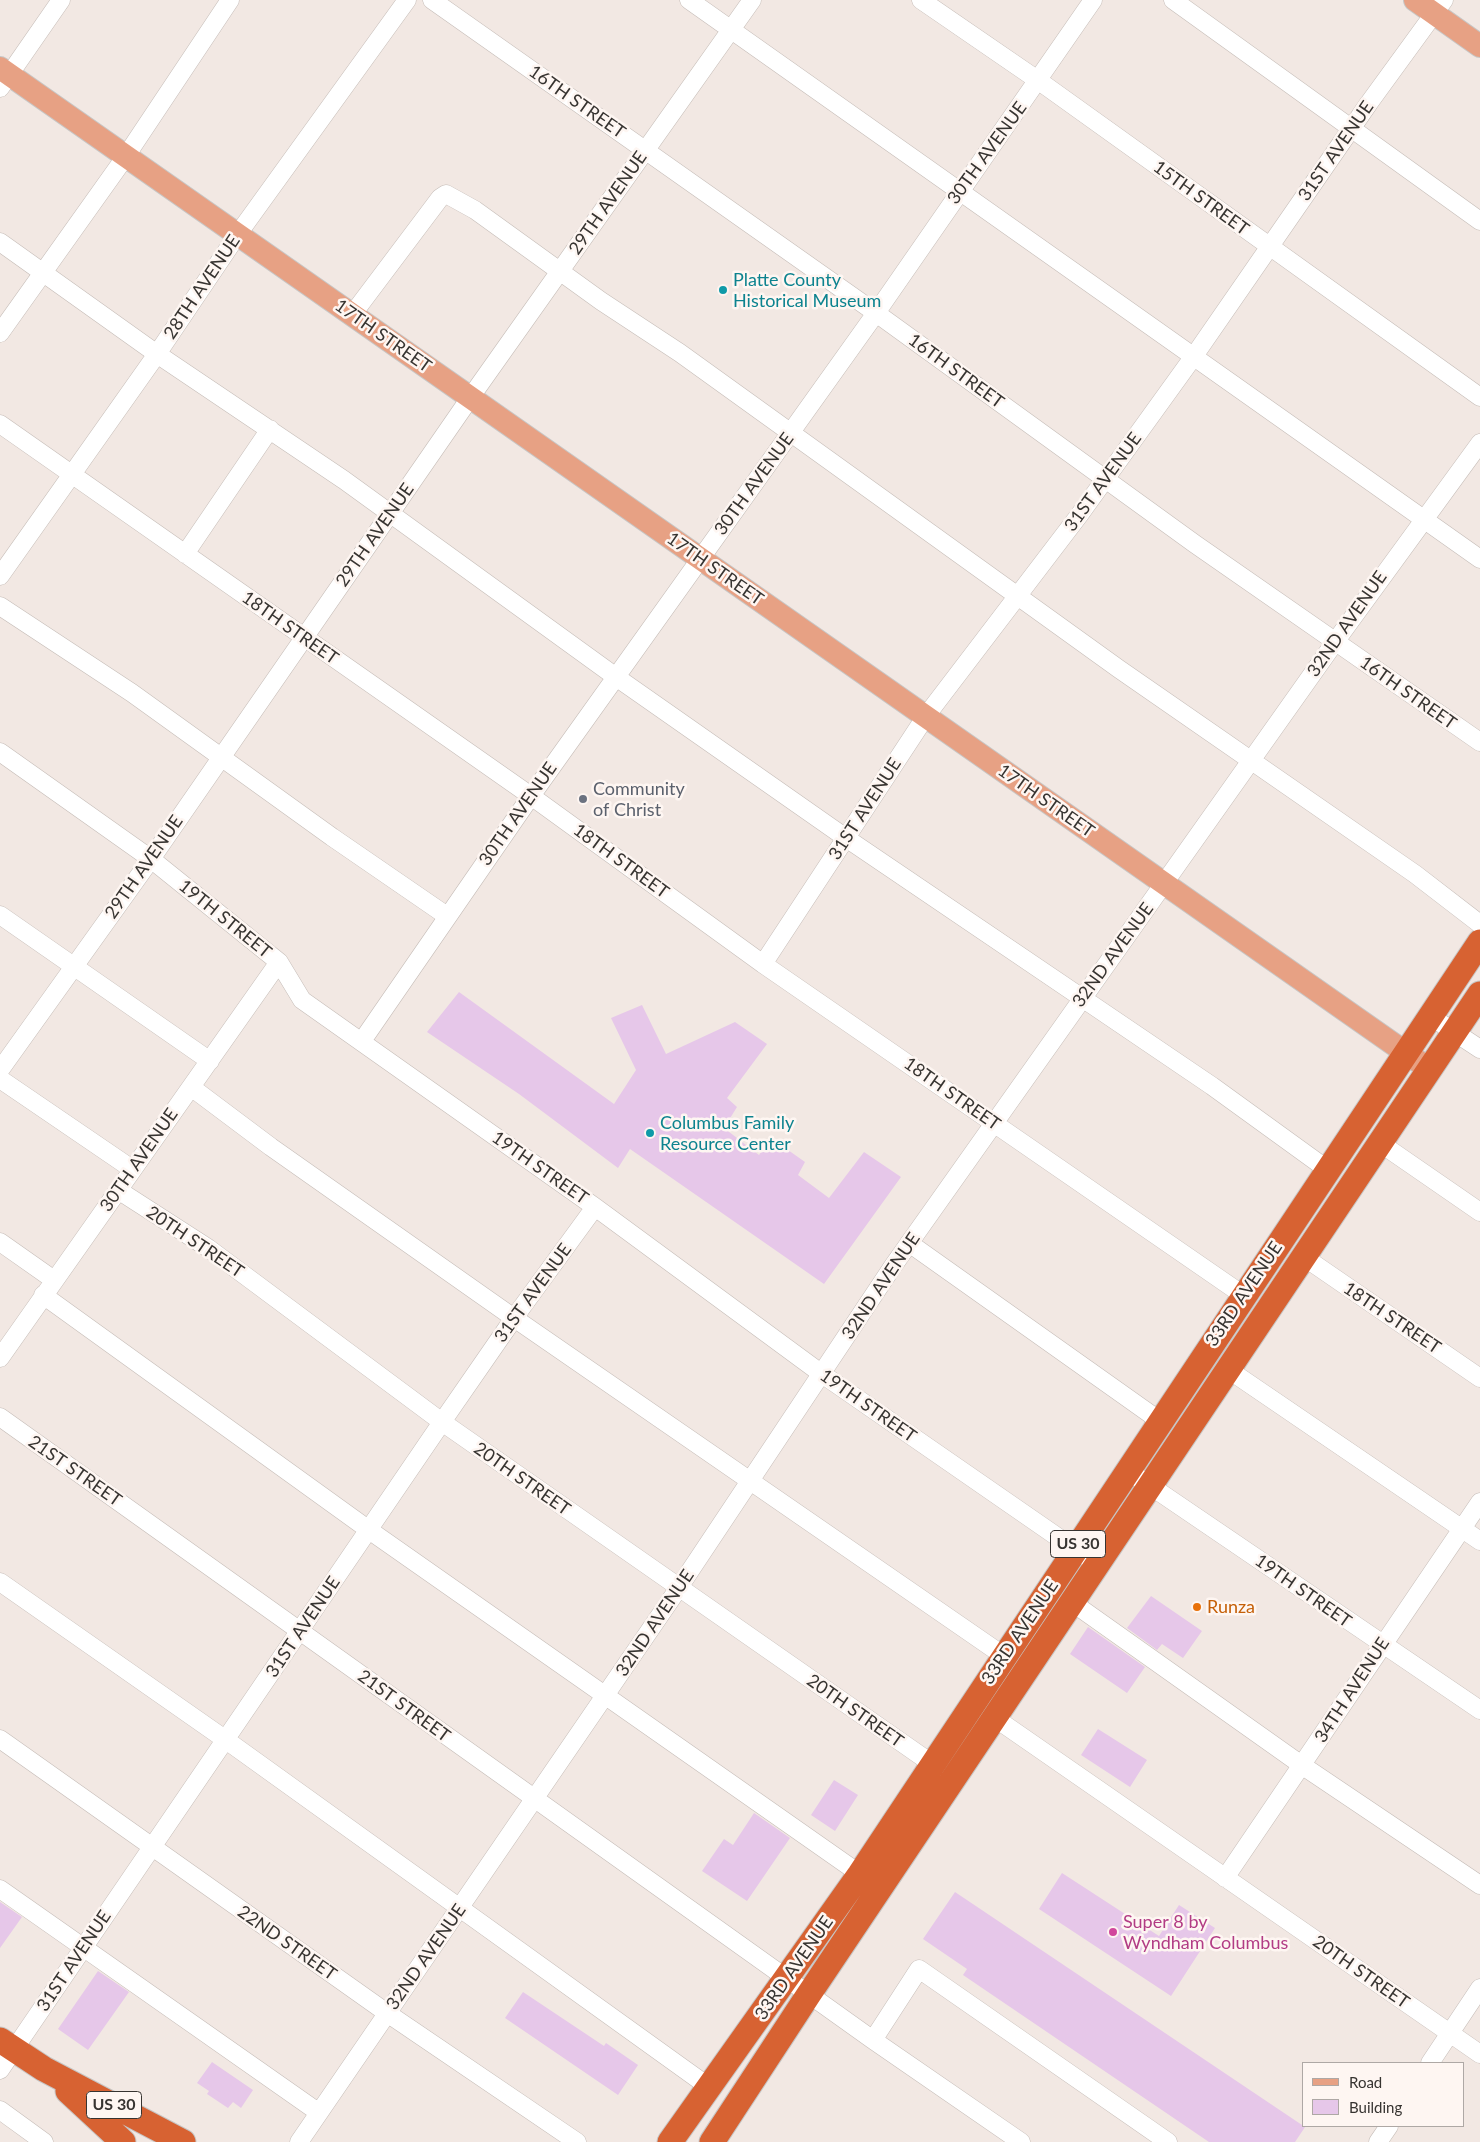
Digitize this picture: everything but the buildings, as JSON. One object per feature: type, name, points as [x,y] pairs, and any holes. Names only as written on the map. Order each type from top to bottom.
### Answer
[{"type":"highway","name":"33RD AVENUE","points":[[670,2142],[860,1874],[931,1763],[1480,942]]},
{"type":"highway","name":"33RD AVENUE","points":[[712,2142],[809,1994],[1480,994]]},
{"type":"highway","name":"US 30","points":[[7,2045],[44,2069],[183,2142]]},
{"type":"highway","name":"US 30","points":[[44,2069],[122,2142]]},
{"type":"main road","points":[[1415,0],[1439,7],[1480,46]]},
{"type":"main road","name":"17TH STREET","points":[[3,77],[126,156],[1429,1069]]},
{"type":"street","points":[[3,77],[62,0]]},
{"type":"street","points":[[0,332],[126,156],[230,0]]},
{"type":"street","name":"28TH AVENUE","points":[[0,576],[73,476],[238,234],[407,0]]},
{"type":"street","name":"16TH STREET","points":[[432,0],[876,313],[1334,642],[1480,742]]},
{"type":"street","points":[[689,0],[1480,559]]},
{"type":"street","name":"29TH AVENUE","points":[[0,1070],[151,859],[470,398],[752,0]]},
{"type":"street","name":"15TH STREET","points":[[921,0],[1039,81],[1480,397]]},
{"type":"street","name":"30TH AVENUE","points":[[362,1042],[446,916],[876,313],[959,190],[1039,81],[1093,0]]},
{"type":"street","points":[[1173,0],[1480,221]]},
{"type":"street","name":"31ST AVENUE","points":[[763,964],[926,716],[1106,479],[1194,356],[1351,128],[1439,7]]},
{"type":"street","points":[[352,315],[440,198],[446,194],[475,210],[680,353],[790,434],[1018,596],[1415,874],[1480,924]]},
{"type":"street","points":[[0,242],[157,354],[390,514],[616,677],[846,838],[1212,1086],[1328,1170]]},
{"type":"street","name":"18TH STREET","points":[[0,424],[531,796],[763,964],[1243,1295]]},
{"type":"street","points":[[184,554],[270,430]]},
{"type":"street","name":"32ND AVENUE","points":[[300,2142],[318,2112],[535,1800],[910,1243],[1081,998],[1252,761],[1334,642],[1422,519],[1480,443]]},
{"type":"street","points":[[0,606],[132,693],[446,916]]},
{"type":"street","name":"19TH STREET","points":[[0,752],[151,859],[279,962],[302,1000],[595,1207],[822,1374],[1074,1549],[1099,1564]]},
{"type":"street","points":[[0,915],[210,1061]]},
{"type":"street","name":"30TH AVENUE","points":[[0,1358],[279,962]]},
{"type":"street","points":[[1430,1016],[1480,1049]]},
{"type":"street","points":[[0,1079],[132,1169]]},
{"type":"street","points":[[191,1087],[271,1147],[514,1318],[1004,1656]]},
{"type":"street","points":[[1380,1143],[1480,1212]]},
{"type":"street","name":"20TH STREET","points":[[118,1190],[208,1248],[442,1422],[678,1589],[931,1763]]},
{"type":"street","name":"31ST AVENUE","points":[[0,2070],[7,2045],[84,1946],[442,1422],[514,1318],[595,1207]]},
{"type":"street","points":[[0,1242],[54,1280]]},
{"type":"street","points":[[910,1243],[1160,1421]]},
{"type":"street","name":"18TH STREET","points":[[1304,1257],[1480,1378]]},
{"type":"street","points":[[44,1295],[368,1530],[860,1874]]},
{"type":"street","points":[[1229,1370],[1480,1541]]},
{"type":"street","name":"21ST STREET","points":[[0,1417],[535,1800],[873,2040],[1021,2142]]},
{"type":"street","name":"19TH STREET","points":[[1128,1470],[1480,1710]]},
{"type":"street","name":"34TH AVENUE","points":[[1225,1878],[1303,1766],[1381,1644],[1480,1502]]},
{"type":"street","points":[[0,1582],[226,1740],[709,2087]]},
{"type":"street","points":[[1072,1603],[1303,1766],[1480,1884]]},
{"type":"street","name":"20TH STREET","points":[[995,1718],[1480,2054]]},
{"type":"street","name":"22ND STREET","points":[[0,1739],[387,2013],[577,2142]]},
{"type":"street","points":[[0,1889],[84,1946],[318,2112]]},
{"type":"street","points":[[873,2040],[919,1969],[1168,2142]]},
{"type":"street","points":[[1431,2062],[1480,1988]]},
{"type":"street","points":[[0,2110],[25,2137],[44,2142]]},
{"type":"street","points":[[1378,2142],[1387,2127]]},
{"type":"place","name":"Platte County Historical Museum","points":[[723,290]]},
{"type":"place","name":"Community of Christ","points":[[583,799]]},
{"type":"place","name":"Columbus Family Resource Center","points":[[650,1133]]},
{"type":"place","name":"Runza","points":[[1197,1607]]},
{"type":"place","name":"Super 8 by Wyndham Columbus","points":[[1113,1932]]}]
